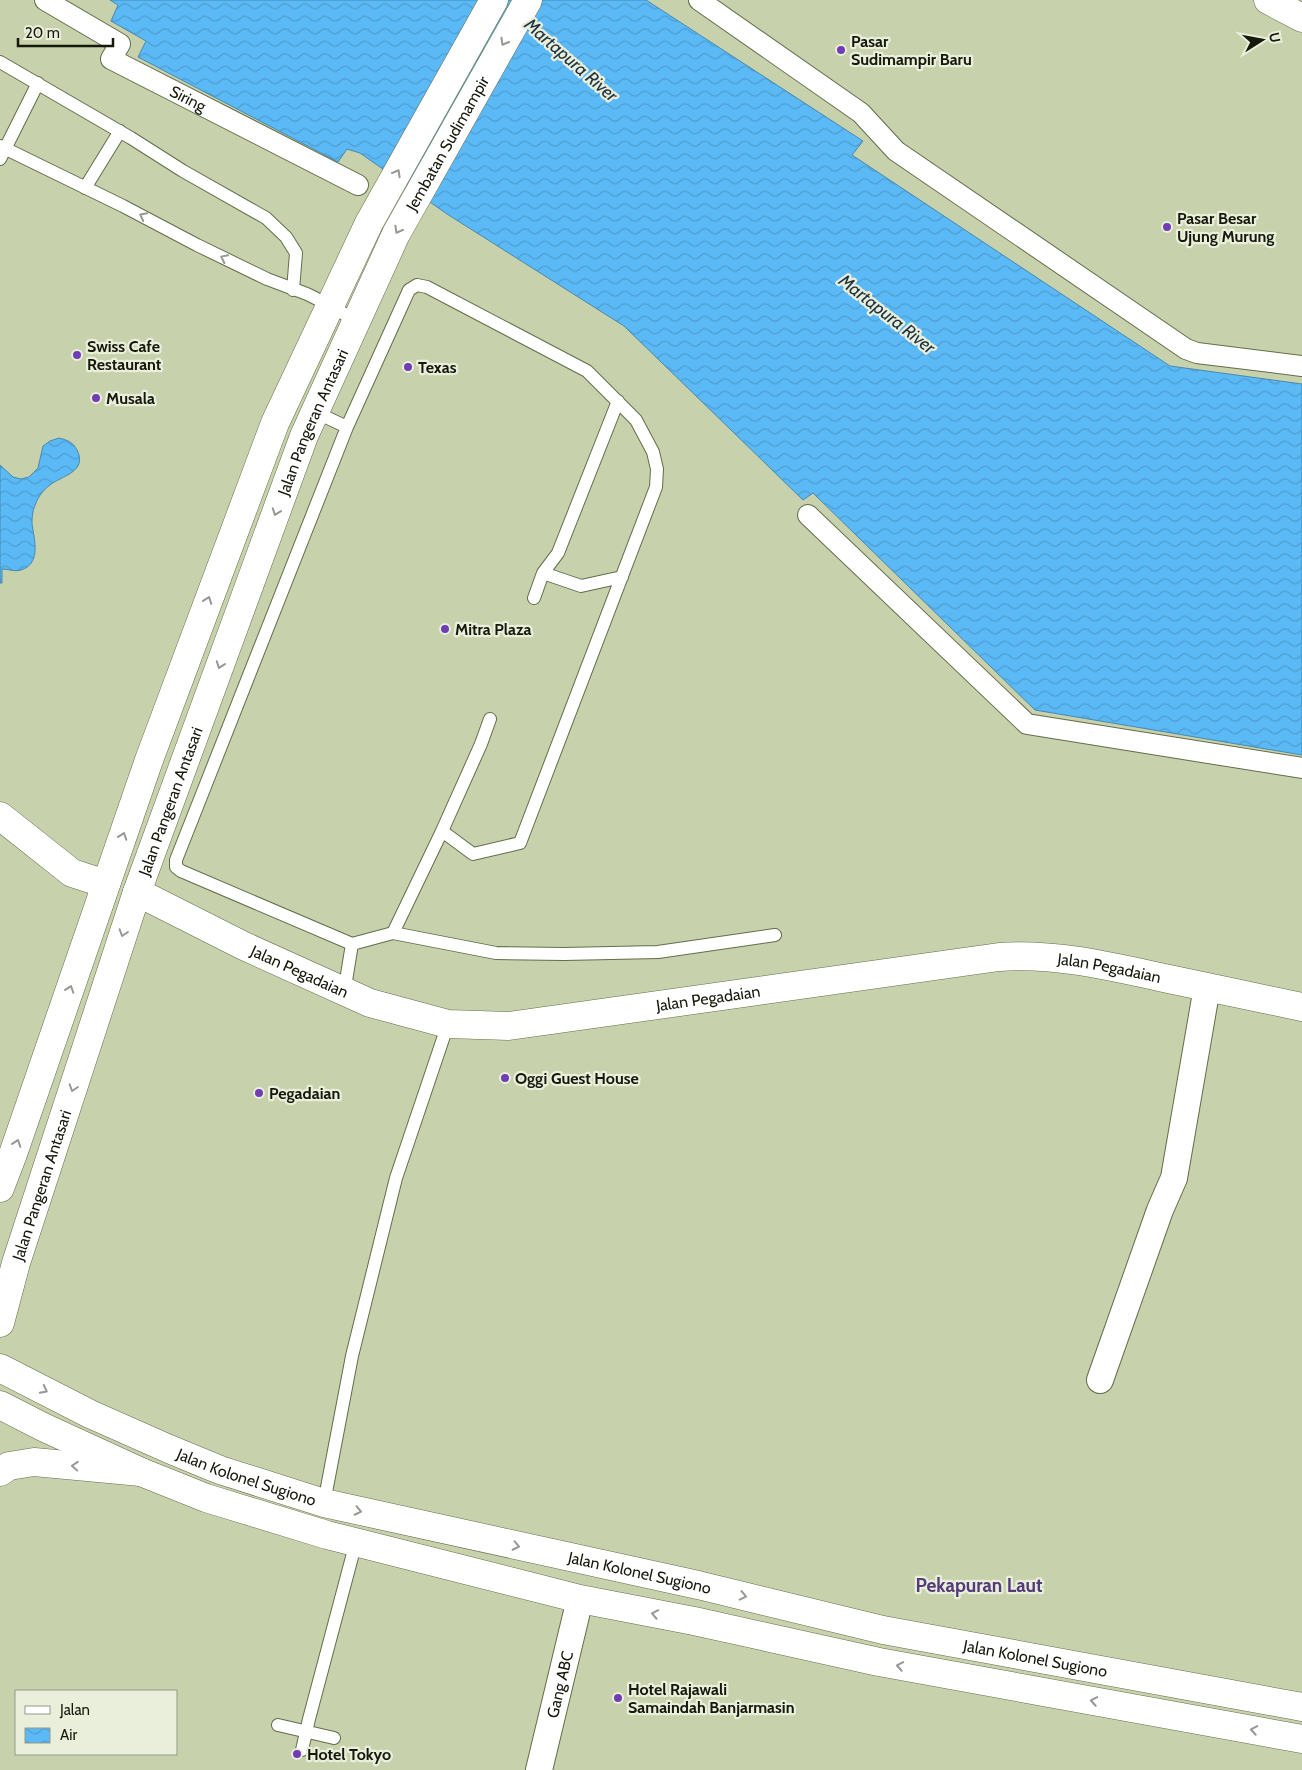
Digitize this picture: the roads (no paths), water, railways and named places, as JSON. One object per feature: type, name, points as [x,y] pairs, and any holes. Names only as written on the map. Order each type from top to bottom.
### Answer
[{"type":"main road","name":"Jembatan Sudimampir","points":[[342,278],[369,223],[494,0]]},
{"type":"main road","name":"Jembatan Sudimampir","points":[[370,290],[396,234],[528,0]]},
{"type":"main road","points":[[1268,0],[1302,18]]},
{"type":"main road","name":"Jalan Pangeran Antasari","points":[[0,1188],[14,1154],[149,760],[275,423],[331,306],[342,278]]},
{"type":"main road","name":"Jalan Pangeran Antasari","points":[[0,1323],[16,1263],[137,892],[170,840],[309,424],[370,290]]},
{"type":"main road","points":[[275,423],[309,424]]},
{"type":"main road","points":[[0,816],[72,873],[106,884]]},
{"type":"main road","name":"Jalan Pegadaian","points":[[137,892],[244,946],[344,993],[370,1003],[448,1024],[509,1026],[1021,955],[1057,957],[1110,966],[1302,1006]]},
{"type":"main road","name":"Jalan Kolonel Sugiono","points":[[0,1368],[90,1414],[170,1450],[228,1473],[324,1504],[698,1586],[883,1630],[1302,1707]]},
{"type":"main road","name":"Jalan Kolonel Sugiono","points":[[0,1405],[141,1472],[206,1498],[327,1535],[580,1599],[694,1621],[878,1662],[1302,1739]]},
{"type":"main road","points":[[0,1472],[9,1466],[34,1462],[141,1472]]},
{"type":"main road","points":[[694,1621],[698,1586]]},
{"type":"main road","points":[[937,1672],[942,1641]]},
{"type":"street","name":"Siring","points":[[44,0],[120,44],[112,59],[358,185]]},
{"type":"street","points":[[699,0],[862,113],[896,151],[1186,349],[1196,353],[1302,366]]},
{"type":"street","points":[[808,515],[1028,724],[1302,768]]},
{"type":"street","points":[[1100,1380],[1160,1210],[1174,1178],[1207,987]]},
{"type":"street","name":"Gang ABC","points":[[538,1770],[580,1599]]},
{"type":"lane","points":[[0,62],[120,132],[182,171],[266,218],[286,237],[296,253],[293,290]]},
{"type":"lane","points":[[38,83],[2,151],[85,188],[267,279],[307,294],[356,321]]},
{"type":"lane","points":[[85,188],[120,132]]},
{"type":"lane","points":[[442,831],[473,854],[520,843],[656,487],[657,469],[653,452],[636,420],[587,371],[427,287],[417,285],[409,290],[347,427],[170,840],[176,860],[176,867],[181,872],[352,944],[393,933],[496,953],[564,954],[658,952],[775,935]]},
{"type":"lane","points":[[534,598],[543,573],[558,553],[618,401]]},
{"type":"lane","points":[[309,424],[347,427]]},
{"type":"lane","points":[[543,573],[581,586],[622,577]]},
{"type":"lane","points":[[393,933],[442,831],[481,744],[490,719]]},
{"type":"lane","points":[[344,993],[352,944]]},
{"type":"lane","points":[[324,1504],[352,1356],[396,1178],[448,1024]]},
{"type":"lane","points":[[302,1750],[356,1542]]},
{"type":"lane","points":[[278,1725],[334,1738]]},
{"type":"water","name":"Martapura River","points":[[110,0],[646,0],[863,141],[852,155],[1170,366],[1302,384],[1302,755],[1035,710],[813,493],[803,500],[624,326],[447,214],[360,153],[347,149],[338,162],[138,57],[146,41],[111,21],[118,5]]},
{"type":"water","points":[[59,438],[74,445],[79,457],[79,463],[72,472],[48,487],[37,501],[32,516],[35,553],[31,563],[19,571],[2,569],[2,583],[0,583],[0,465],[13,477],[21,479],[29,477],[38,468],[43,446]]},
{"type":"place","name":"Pasar Sudimampir Baru","points":[[841,50]]},
{"type":"place","name":"Pasar Besar Ujung Murung","points":[[1167,227]]},
{"type":"place","name":"Swiss Cafe Restaurant","points":[[77,355]]},
{"type":"place","name":"Texas","points":[[408,367]]},
{"type":"place","name":"Musala","points":[[96,398]]},
{"type":"place","name":"Mitra Plaza","points":[[445,629]]},
{"type":"place","name":"Oggi Guest House","points":[[505,1078]]},
{"type":"place","name":"Pegadaian","points":[[259,1093]]},
{"type":"place","name":"Hotel Rajawali Samaindah Banjarmasin","points":[[618,1698]]},
{"type":"place","name":"Hotel Tokyo","points":[[297,1754]]},
{"type":"district","name":"Pekapuran Laut","points":[[979,1585]]}]
